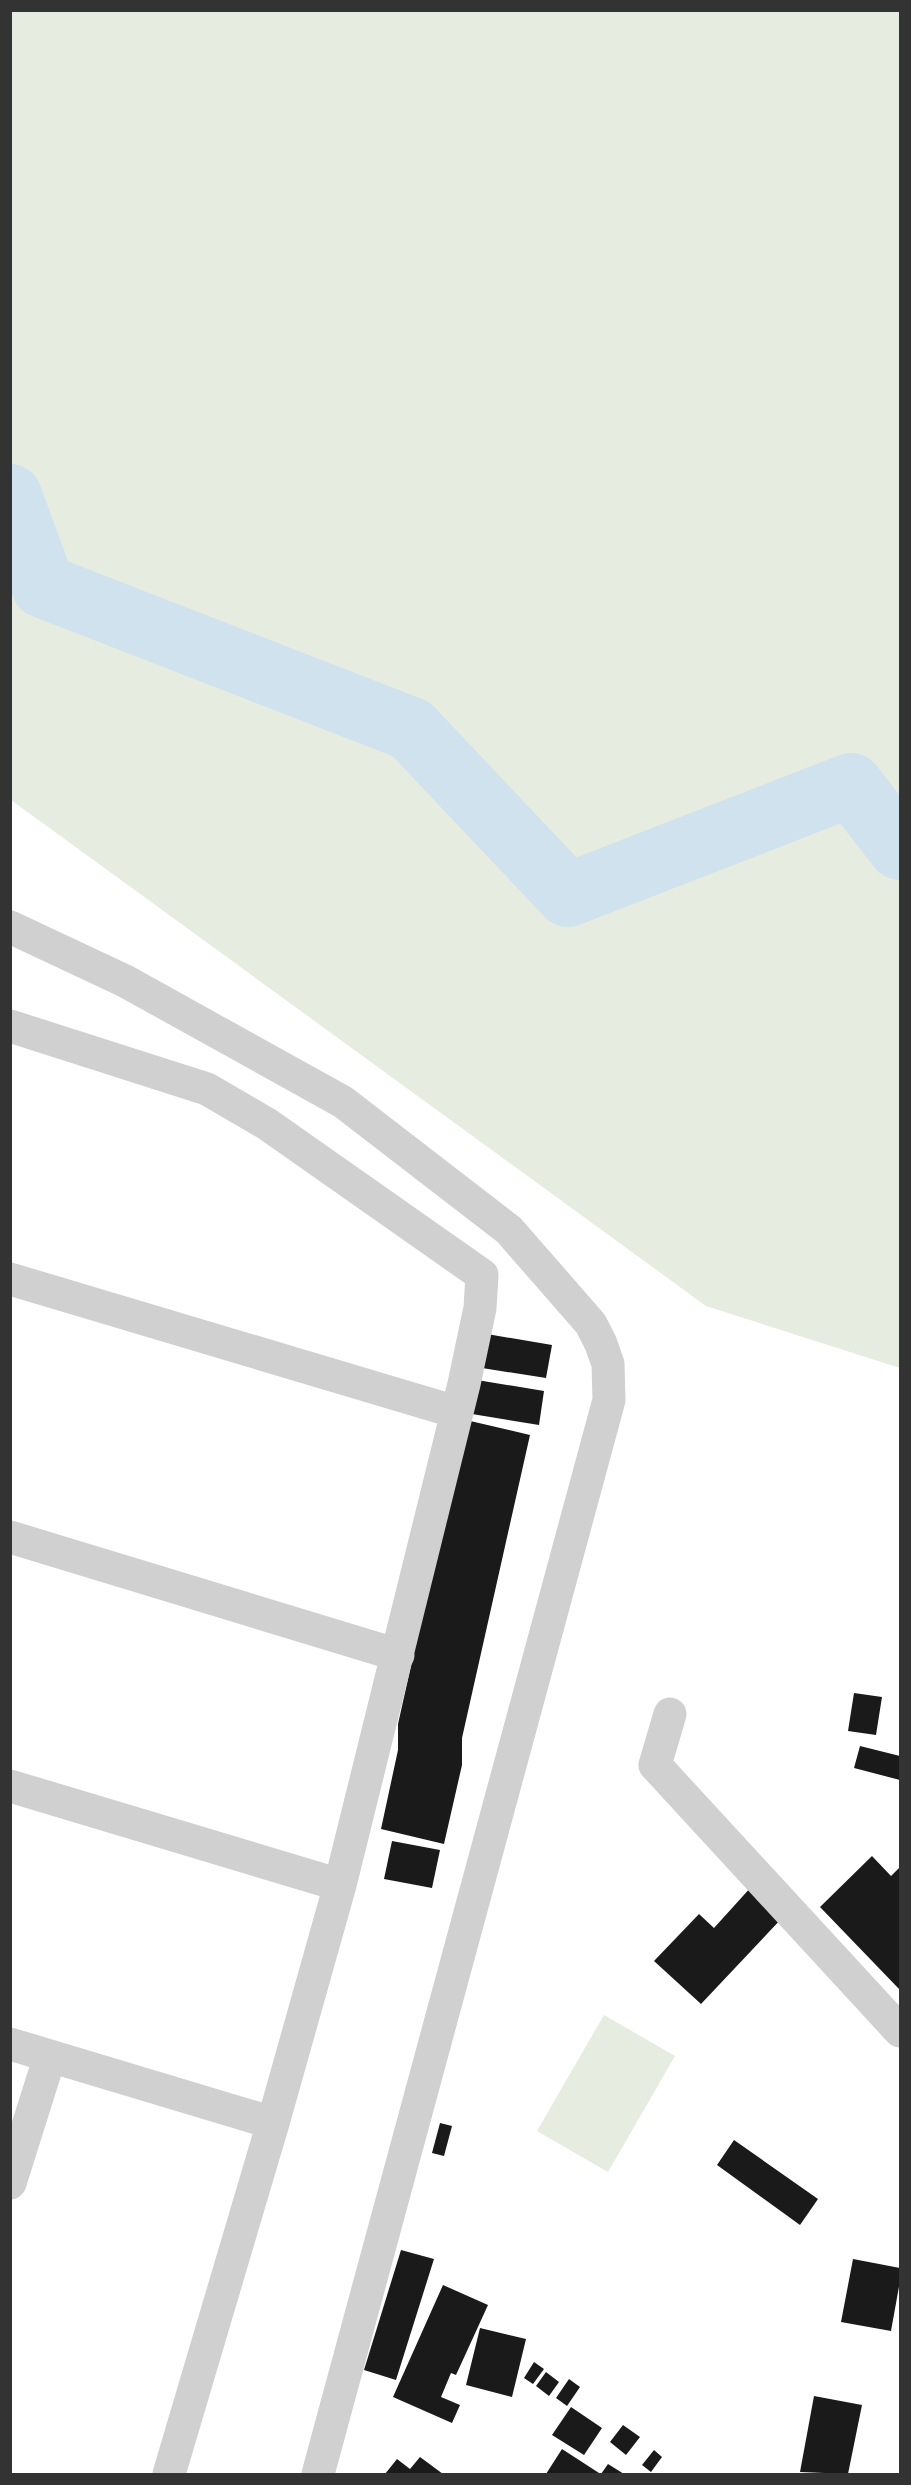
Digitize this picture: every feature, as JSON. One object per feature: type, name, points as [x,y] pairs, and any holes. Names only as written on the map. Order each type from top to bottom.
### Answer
[{"type":"street","points":[[10,927],[125,981],[343,1102],[509,1230],[591,1324],[608,1364],[609,1400],[318,2475]]},
{"type":"street","points":[[10,1026],[207,1089],[267,1124],[482,1275],[480,1308],[456,1412],[340,1885],[273,2123],[169,2475]]},
{"type":"street","points":[[10,1279],[456,1412]]},
{"type":"street","points":[[10,1536],[398,1655]]},
{"type":"street","points":[[670,1714],[655,1765],[900,2031]]},
{"type":"street","points":[[10,1786],[340,1885]]},
{"type":"street","points":[[10,2044],[273,2123]]},
{"type":"street","points":[[10,2183],[50,2056]]},
{"type":"shaded area","points":[[11,10],[900,11],[900,1368],[706,1306],[11,800]]},
{"type":"shaded area","points":[[604,2015],[675,2056],[608,2172],[537,2131]]},
{"type":"building","points":[[487,1334],[552,1345],[546,1378],[482,1368]]},
{"type":"building","points":[[477,1380],[544,1391],[539,1425],[472,1414]]},
{"type":"building","points":[[466,1420],[530,1435],[462,1738],[462,1765],[444,1844],[381,1829],[398,1750],[398,1724]]},
{"type":"building","points":[[854,1693],[882,1697],[876,1735],[848,1731]]},
{"type":"building","points":[[860,1746],[900,1756],[900,1780],[854,1768]]},
{"type":"building","points":[[392,1841],[440,1850],[432,1888],[384,1879]]},
{"type":"building","points":[[872,1856],[891,1876],[900,1867],[900,1990],[820,1907]]},
{"type":"building","points":[[752,1886],[784,1916],[701,2004],[654,1961],[699,1914],[714,1928]]},
{"type":"building","points":[[440,2123],[452,2126],[444,2156],[432,2153]]},
{"type":"building","points":[[734,2140],[818,2199],[800,2225],[717,2165]]},
{"type":"building","points":[[401,2250],[434,2259],[396,2380],[364,2370]]},
{"type":"building","points":[[853,2259],[900,2268],[900,2281],[891,2331],[841,2322]]},
{"type":"building","points":[[443,2285],[488,2305],[456,2375],[451,2373],[441,2397],[460,2405],[452,2423],[393,2397]]},
{"type":"building","points":[[480,2328],[526,2339],[512,2397],[466,2385]]},
{"type":"building","points":[[534,2362],[544,2369],[533,2384],[524,2378]]},
{"type":"building","points":[[546,2372],[559,2382],[549,2396],[536,2386]]},
{"type":"building","points":[[569,2379],[580,2387],[567,2406],[556,2398]]},
{"type":"building","points":[[814,2396],[862,2405],[848,2474],[800,2472]]},
{"type":"building","points":[[571,2407],[602,2428],[584,2455],[552,2435]]},
{"type":"building","points":[[623,2425],[640,2437],[626,2455],[610,2442]]},
{"type":"building","points":[[562,2449],[599,2473],[546,2474]]},
{"type":"building","points":[[654,2450],[662,2457],[651,2472],[642,2465]]},
{"type":"building","points":[[420,2457],[443,2474],[385,2474],[397,2459],[410,2469]]},
{"type":"building","points":[[608,2464],[624,2474],[601,2474]]},
{"type":"waterway","points":[[10,496],[43,586],[411,729],[568,895],[851,785],[900,848]]}]
